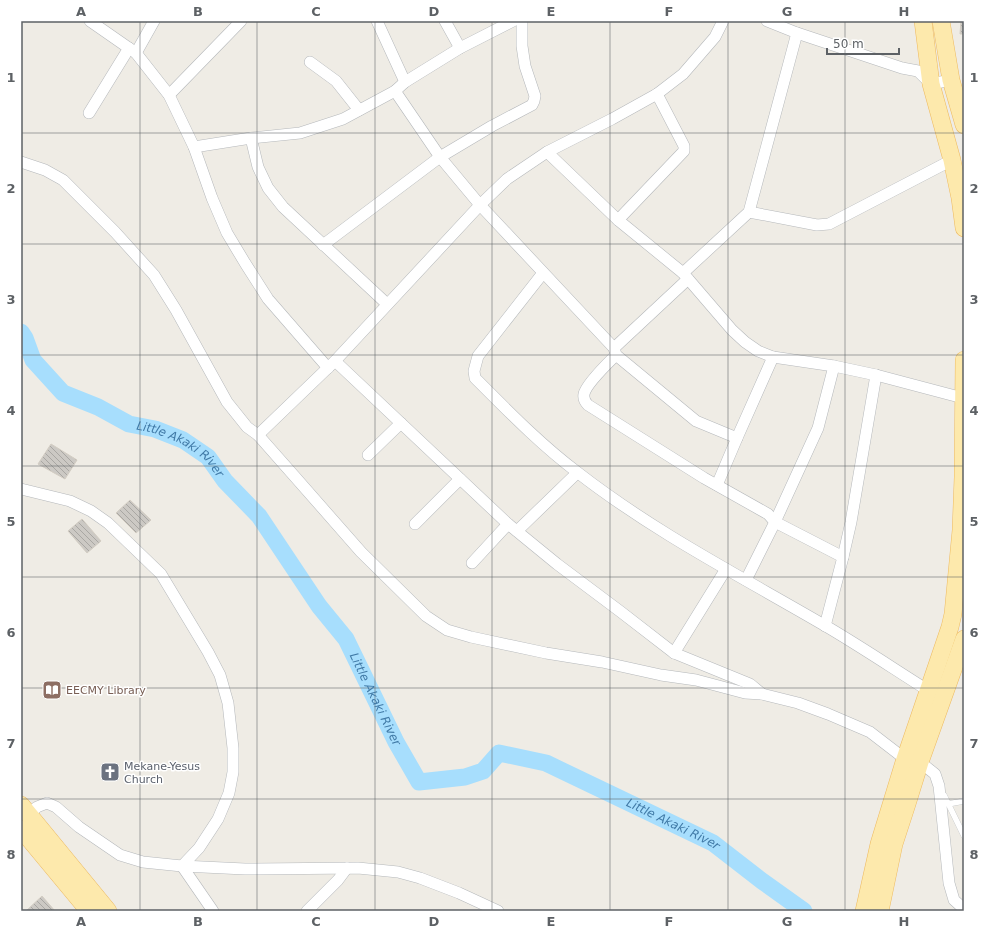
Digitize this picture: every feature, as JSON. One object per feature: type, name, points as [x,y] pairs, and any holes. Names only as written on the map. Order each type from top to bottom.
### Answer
[{"type":"main road","points":[[923,21],[931,84],[952,160],[960,198],[964,228]]},
{"type":"main road","points":[[941,21],[951,80],[964,125]]},
{"type":"main road","points":[[880,911],[912,761],[929,691],[957,628],[953,614],[961,530],[964,360]]},
{"type":"main road","points":[[864,911],[879,844],[912,761],[964,639]]},
{"type":"main road","points":[[25,809],[100,910]]},
{"type":"main road","points":[[21,830],[100,910]]},
{"type":"street","points":[[90,21],[132,50],[169,95],[194,147],[212,198],[224,226],[245,263],[268,299],[332,365],[401,422],[512,527],[557,564],[674,653],[750,684],[762,694]]},
{"type":"street","points":[[89,113],[132,50],[154,21]]},
{"type":"street","points":[[169,95],[241,21]]},
{"type":"street","points":[[377,21],[405,82]]},
{"type":"street","points":[[445,21],[460,48]]},
{"type":"street","points":[[194,147],[251,138],[300,133],[344,119],[395,91],[405,82],[460,48],[513,21]]},
{"type":"street","points":[[323,245],[440,157],[492,126],[532,105],[535,96],[525,66],[522,46],[522,21]]},
{"type":"street","points":[[258,435],[332,365],[480,205],[507,179],[547,152],[657,94],[683,74],[715,37],[723,21]]},
{"type":"street","points":[[767,21],[797,33],[902,68],[918,71],[931,84],[951,80]]},
{"type":"street","points":[[797,33],[749,212],[615,351],[587,388],[584,394],[584,400],[588,405],[717,485],[768,514],[775,522],[843,557]]},
{"type":"street","points":[[310,62],[336,81],[359,110]]},
{"type":"street","points":[[395,91],[440,157],[480,205],[615,351],[696,421],[737,438]]},
{"type":"street","points":[[618,220],[684,151],[684,146],[657,94]]},
{"type":"street","points":[[251,138],[258,167],[268,188],[283,208],[387,304]]},
{"type":"street","points":[[547,152],[618,220],[686,276],[732,330],[758,351],[773,357],[834,366],[876,375],[963,398]]},
{"type":"street","points":[[749,212],[817,225],[829,224],[952,160]]},
{"type":"street","points":[[21,162],[45,170],[63,180],[116,232],[154,275],[176,310],[227,402],[246,427],[258,435],[361,552],[426,616],[447,630],[471,637],[531,650],[696,680],[745,693],[762,694],[828,714],[870,732],[912,761],[935,774],[939,786],[949,883],[954,900],[964,909]]},
{"type":"street","points":[[544,273],[478,356],[474,371],[475,378],[505,409],[577,473],[650,524],[825,626],[929,691]]},
{"type":"street","points":[[717,485],[773,357]]},
{"type":"street","points":[[746,580],[775,522],[818,428],[834,366]]},
{"type":"street","points":[[825,626],[851,522],[876,375]]},
{"type":"street","points":[[368,455],[401,422]]},
{"type":"street","points":[[472,563],[512,527],[577,473]]},
{"type":"street","points":[[415,524],[460,479]]},
{"type":"street","points":[[21,489],[70,501],[91,511],[108,523],[161,574],[208,652],[220,675],[228,703],[233,748],[233,772],[229,793],[218,819],[199,848],[182,866]]},
{"type":"street","points":[[674,653],[726,569]]},
{"type":"street","points":[[25,809],[37,807],[47,803],[56,808],[96,840],[120,855],[143,862],[182,866],[245,869],[347,868],[398,872],[420,878],[459,893],[498,911]]},
{"type":"street","points":[[182,866],[213,911]]},
{"type":"street","points":[[307,911],[338,880],[347,868]]},
{"type":"lane","points":[[939,786],[964,836]]},
{"type":"lane","points":[[948,804],[964,801]]},
{"type":"building","points":[[961,21],[964,21],[964,34],[960,34]]},
{"type":"building","points":[[51,444],[77,460],[65,479],[38,464]]},
{"type":"building","points":[[130,500],[151,520],[136,533],[116,513]]},
{"type":"building","points":[[82,519],[101,541],[87,553],[68,531]]},
{"type":"building","points":[[42,896],[55,911],[26,911]]},
{"type":"waterway","name":"Little Akaki River","points":[[21,332],[25,338],[33,360],[63,393],[98,407],[129,424],[155,429],[183,440],[208,457],[225,481],[259,516],[319,606],[346,639],[396,742],[419,782],[465,777],[483,771],[499,753],[546,763],[713,843],[804,911]]},
{"type":"place","name":"EECMY Library","points":[[52,690]]},
{"type":"place","name":"Mekane-Yesus Church","points":[[110,772]]}]
